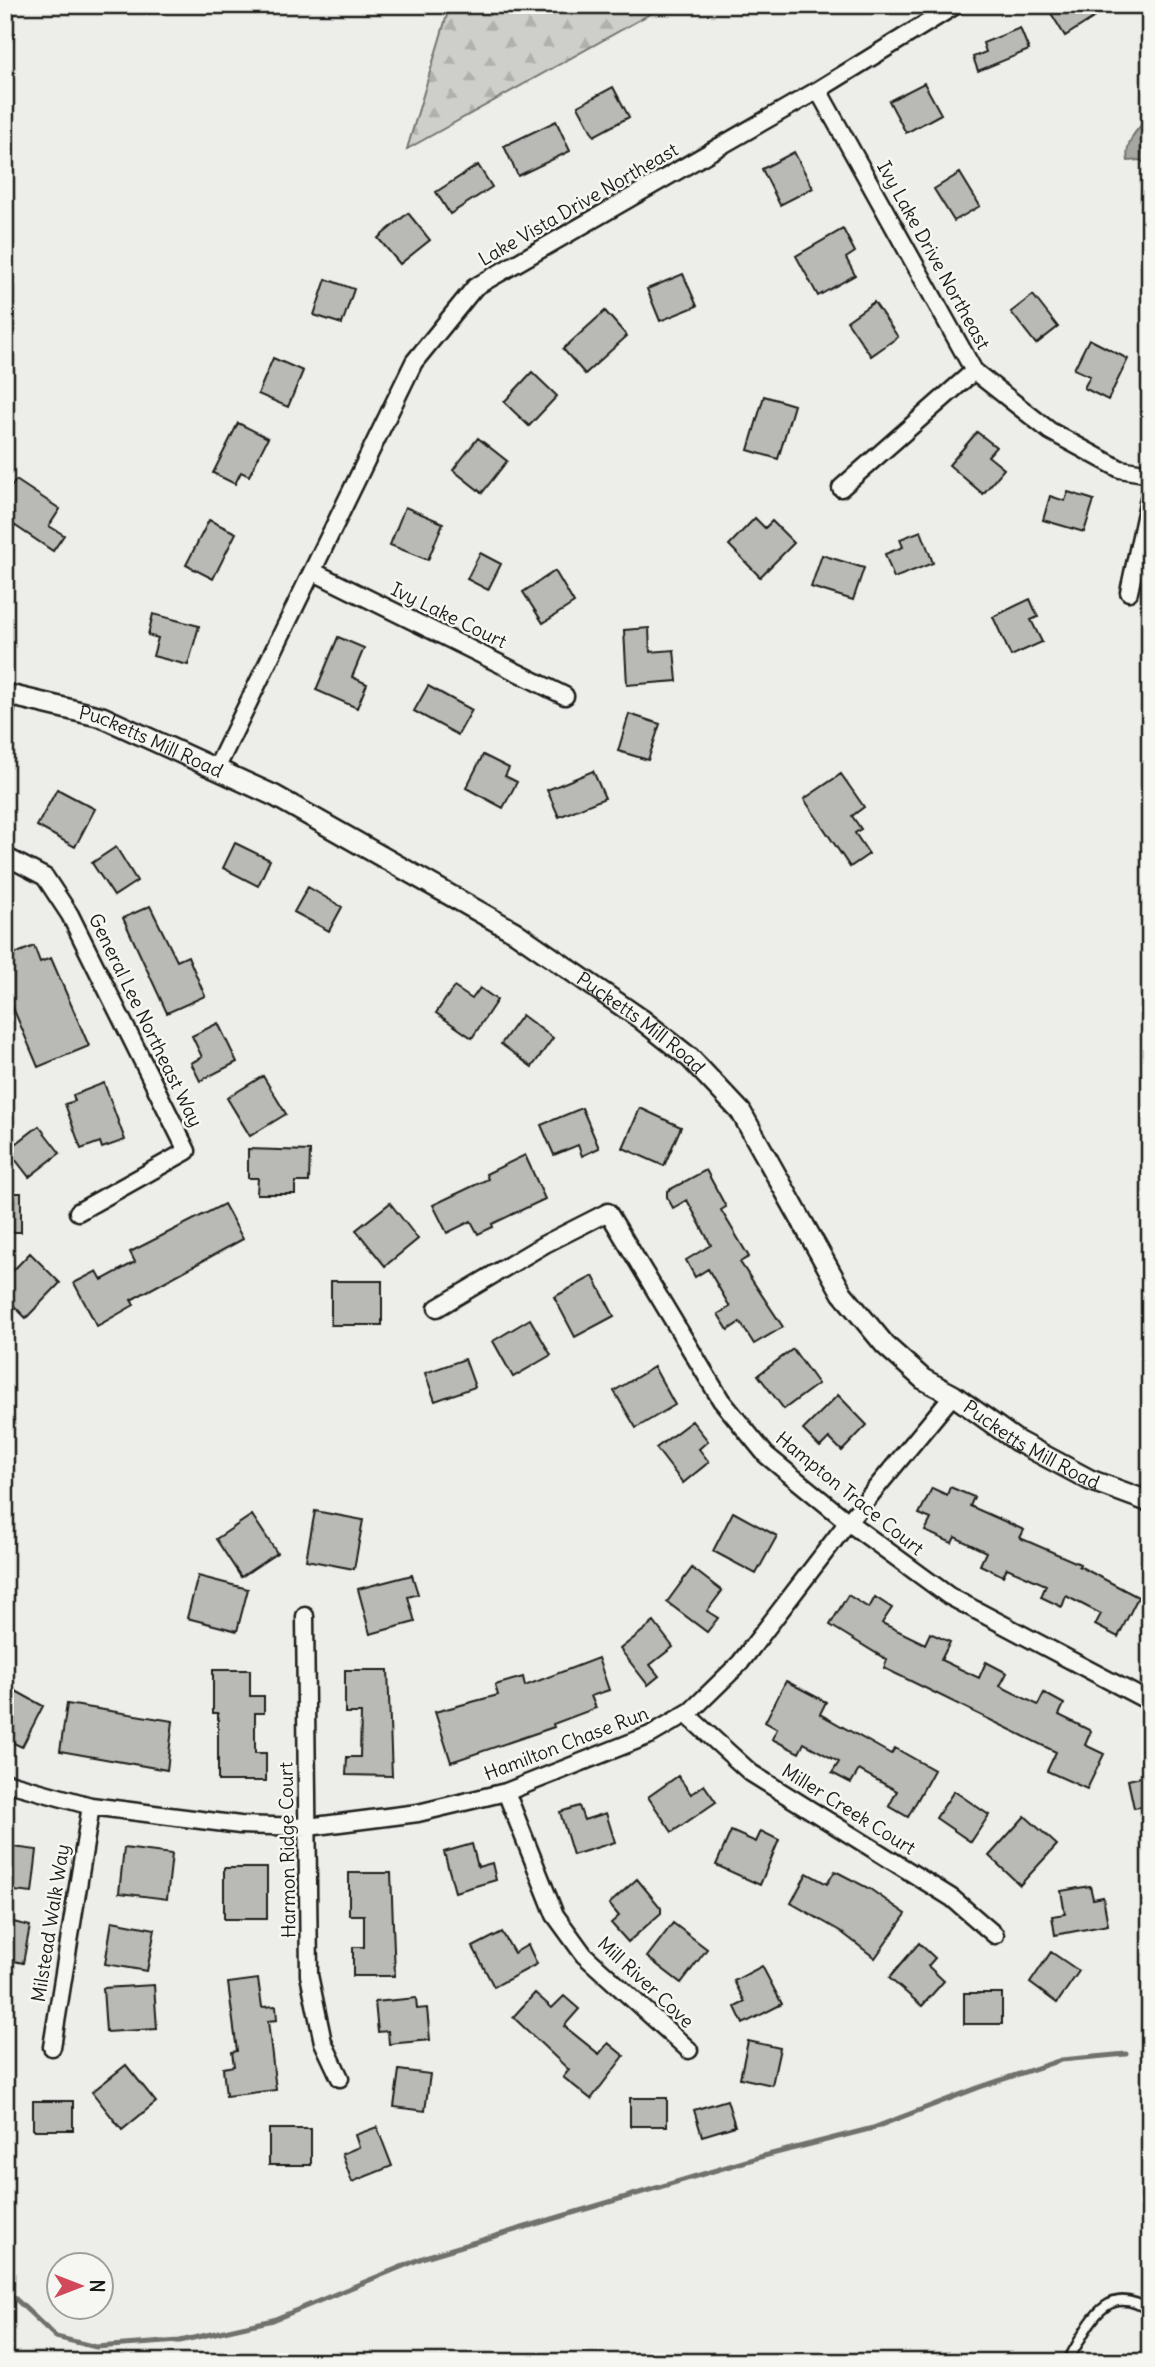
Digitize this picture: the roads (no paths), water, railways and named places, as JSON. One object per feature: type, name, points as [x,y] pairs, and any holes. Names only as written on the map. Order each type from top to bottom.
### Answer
[{"type":"street","name":"Lake Vista Drive Northeast","points":[[217,767],[414,362],[475,287],[818,90],[956,5]]},
{"type":"street","name":"Ivy Lake Drive Northeast","points":[[818,90],[974,370],[1050,431],[1120,469],[1150,474]]},
{"type":"street","points":[[841,488],[974,370]]},
{"type":"street","points":[[1129,592],[1150,494]]},
{"type":"street","name":"Ivy Lake Court","points":[[314,572],[565,696]]},
{"type":"street","name":"Pucketts Mill Road","points":[[6,700],[102,717],[217,767],[275,796],[515,932],[641,1019],[690,1058],[741,1112],[842,1293],[885,1345],[923,1379],[953,1395],[1017,1441],[1090,1480],[1150,1502]]},
{"type":"street","name":"General Lee Northeast Way","points":[[5,856],[45,877],[70,915],[187,1151],[78,1212]]},
{"type":"street","name":"Hampton Trace Court","points":[[437,1308],[545,1244],[608,1212],[721,1400],[766,1455],[848,1522],[949,1596],[1148,1701]]},
{"type":"street","name":"Hamilton Chase Run","points":[[5,1782],[91,1806],[240,1825],[308,1827],[418,1814],[506,1792],[650,1735],[686,1714],[740,1663],[848,1522],[953,1395]]},
{"type":"street","name":"Harmon Ridge Court","points":[[305,1616],[309,1975],[323,2042],[340,2078]]},
{"type":"street","name":"Miller Creek Court","points":[[686,1714],[751,1773],[952,1898],[995,1935]]},
{"type":"street","name":"Mill River Cove","points":[[506,1792],[555,1915],[584,1955],[689,2050]]},
{"type":"street","name":"Milstead Walk Way","points":[[51,2047],[91,1806]]},
{"type":"lane","points":[[1067,2362],[1097,2313],[1113,2301],[1133,2299],[1150,2311]]},
{"type":"water","points":[[1150,116],[1150,168],[1140,160],[1128,161],[1127,154],[1133,136]]},
{"type":"waterway","points":[[5,2289],[56,2337],[96,2347],[180,2341],[273,2320],[425,2257],[760,2157],[873,2128],[980,2087],[1061,2060],[1126,2054]]}]
